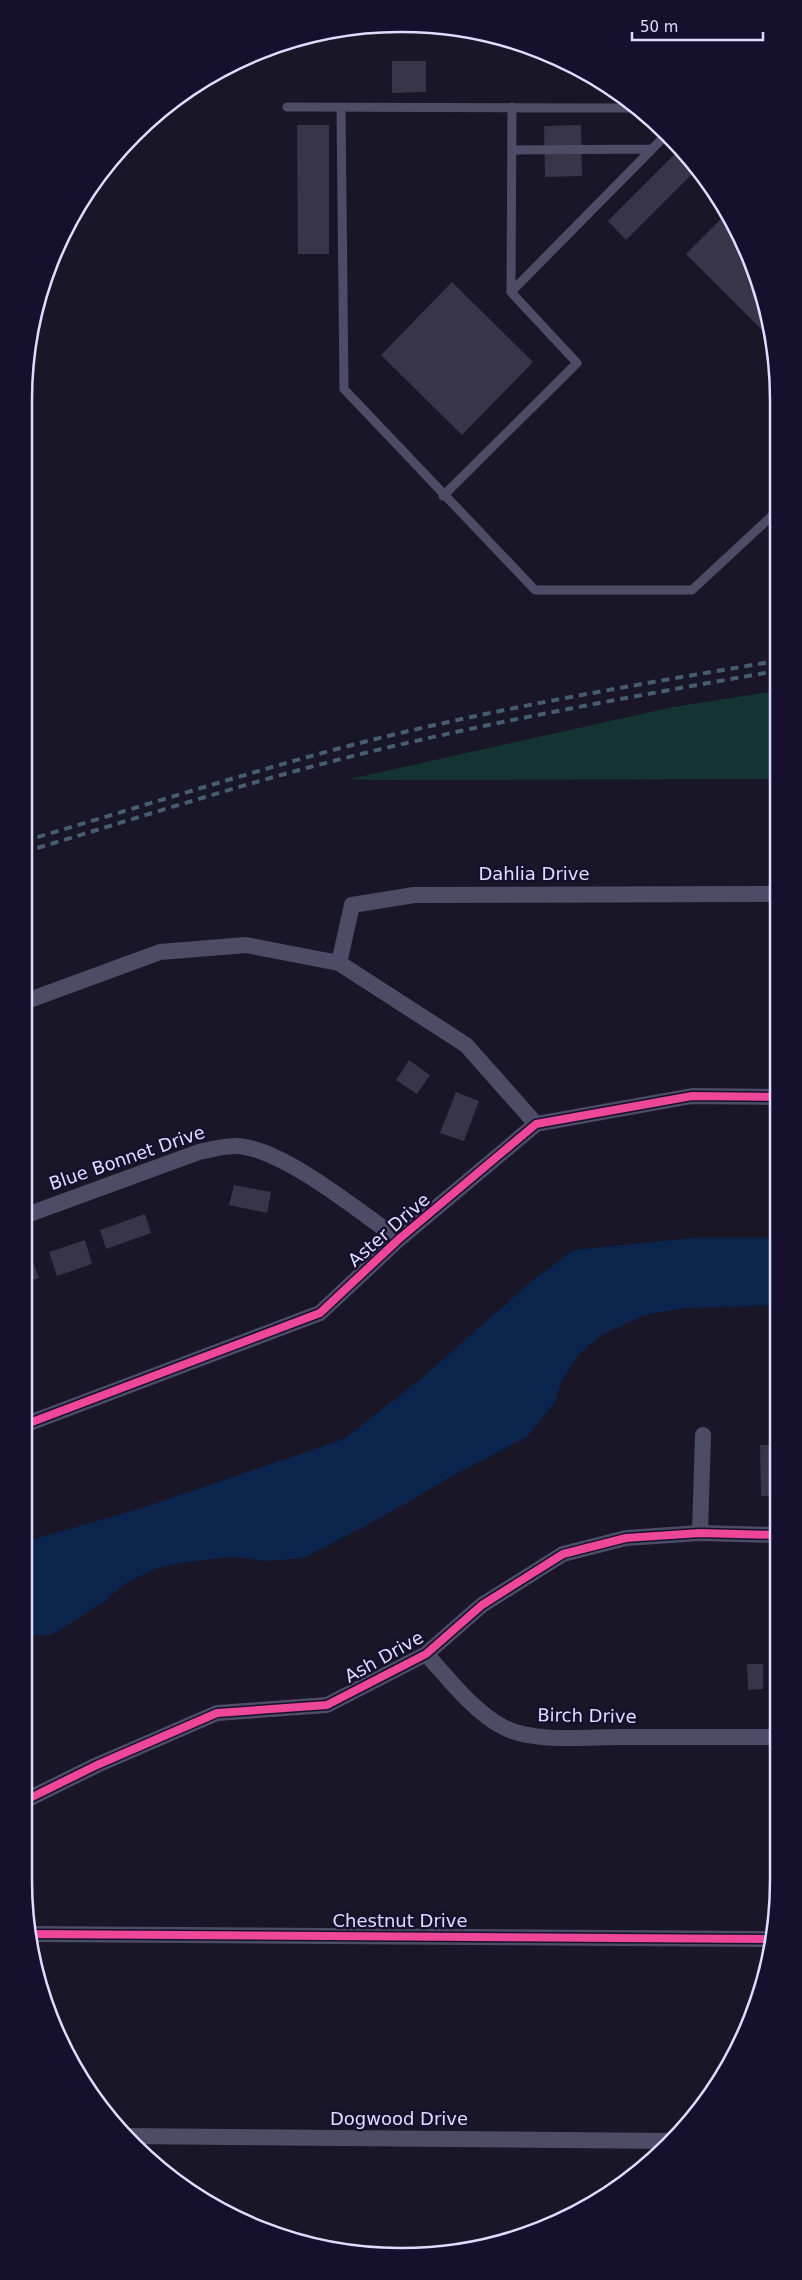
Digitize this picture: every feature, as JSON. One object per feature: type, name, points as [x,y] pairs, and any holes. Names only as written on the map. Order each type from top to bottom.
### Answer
[{"type":"street","name":"Dahlia Drive","points":[[339,963],[352,905],[414,894],[770,894]]},
{"type":"street","points":[[32,999],[160,952],[246,945],[339,963],[466,1045],[536,1124]]},
{"type":"street","name":"Aster Drive","points":[[32,1422],[320,1313],[399,1239],[536,1124],[692,1096],[770,1097]]},
{"type":"street","name":"Blue Bonnet Drive","points":[[32,1213],[200,1152],[224,1146],[245,1146],[288,1164],[399,1239]]},
{"type":"street","points":[[700,1533],[703,1435]]},
{"type":"street","name":"Ash Drive","points":[[32,1797],[97,1765],[217,1713],[327,1705],[426,1654],[482,1605],[563,1554],[626,1538],[700,1533],[770,1535]]},
{"type":"street","name":"Birch Drive","points":[[426,1654],[489,1718],[504,1728],[518,1733],[558,1737],[770,1737]]},
{"type":"street","name":"Chestnut Drive","points":[[37,1934],[764,1939]]},
{"type":"street","name":"Dogwood Drive","points":[[137,2136],[661,2141]]},
{"type":"lane","points":[[288,107],[624,108]]},
{"type":"lane","points":[[341,107],[344,389],[443,496],[535,590],[692,590],[770,518]]},
{"type":"lane","points":[[443,496],[577,363],[511,292],[512,107]]},
{"type":"lane","points":[[511,292],[661,140]]},
{"type":"lane","points":[[512,150],[652,149]]},
{"type":"green space","points":[[770,692],[770,779],[350,779],[673,707]]},
{"type":"water","points":[[693,1238],[770,1238],[770,1305],[684,1308],[644,1315],[600,1336],[579,1354],[561,1382],[555,1402],[527,1437],[461,1471],[386,1515],[303,1558],[267,1561],[232,1557],[178,1563],[152,1570],[126,1583],[106,1600],[52,1635],[32,1635],[32,1540],[139,1509],[344,1439],[422,1378],[533,1280],[574,1250]]},
{"type":"building","points":[[392,61],[426,61],[426,92],[392,93]]},
{"type":"building","points":[[297,125],[329,125],[329,254],[298,254]]},
{"type":"building","points":[[581,125],[582,176],[545,177],[544,126]]},
{"type":"building","points":[[675,154],[691,175],[626,240],[608,221]]},
{"type":"building","points":[[721,219],[750,283],[762,330],[686,254]]},
{"type":"building","points":[[452,282],[533,362],[462,435],[381,355]]},
{"type":"building","points":[[409,1060],[430,1075],[417,1094],[396,1080]]},
{"type":"building","points":[[456,1092],[479,1101],[464,1141],[440,1133]]},
{"type":"building","points":[[234,1185],[271,1192],[267,1213],[229,1205]]},
{"type":"building","points":[[145,1214],[151,1233],[106,1249],[100,1230]]},
{"type":"building","points":[[85,1240],[92,1264],[57,1276],[49,1252]]},
{"type":"building","points":[[32,1259],[39,1278],[32,1280]]},
{"type":"building","points":[[760,1445],[770,1445],[770,1496],[761,1496]]},
{"type":"building","points":[[747,1664],[763,1664],[763,1689],[748,1690]]},
{"type":"railway","points":[[32,839],[256,772],[388,736],[554,700],[770,662]]},
{"type":"railway","points":[[32,850],[258,781],[391,747],[556,711],[770,672]]},
{"type":"cycle path","points":[[32,1422],[320,1313],[399,1239],[536,1124],[692,1096],[770,1097]]},
{"type":"cycle path","points":[[32,1797],[97,1765],[217,1713],[327,1705],[426,1654],[482,1605],[563,1554],[626,1538],[700,1533],[770,1535]]},
{"type":"cycle path","points":[[37,1934],[764,1939]]}]
